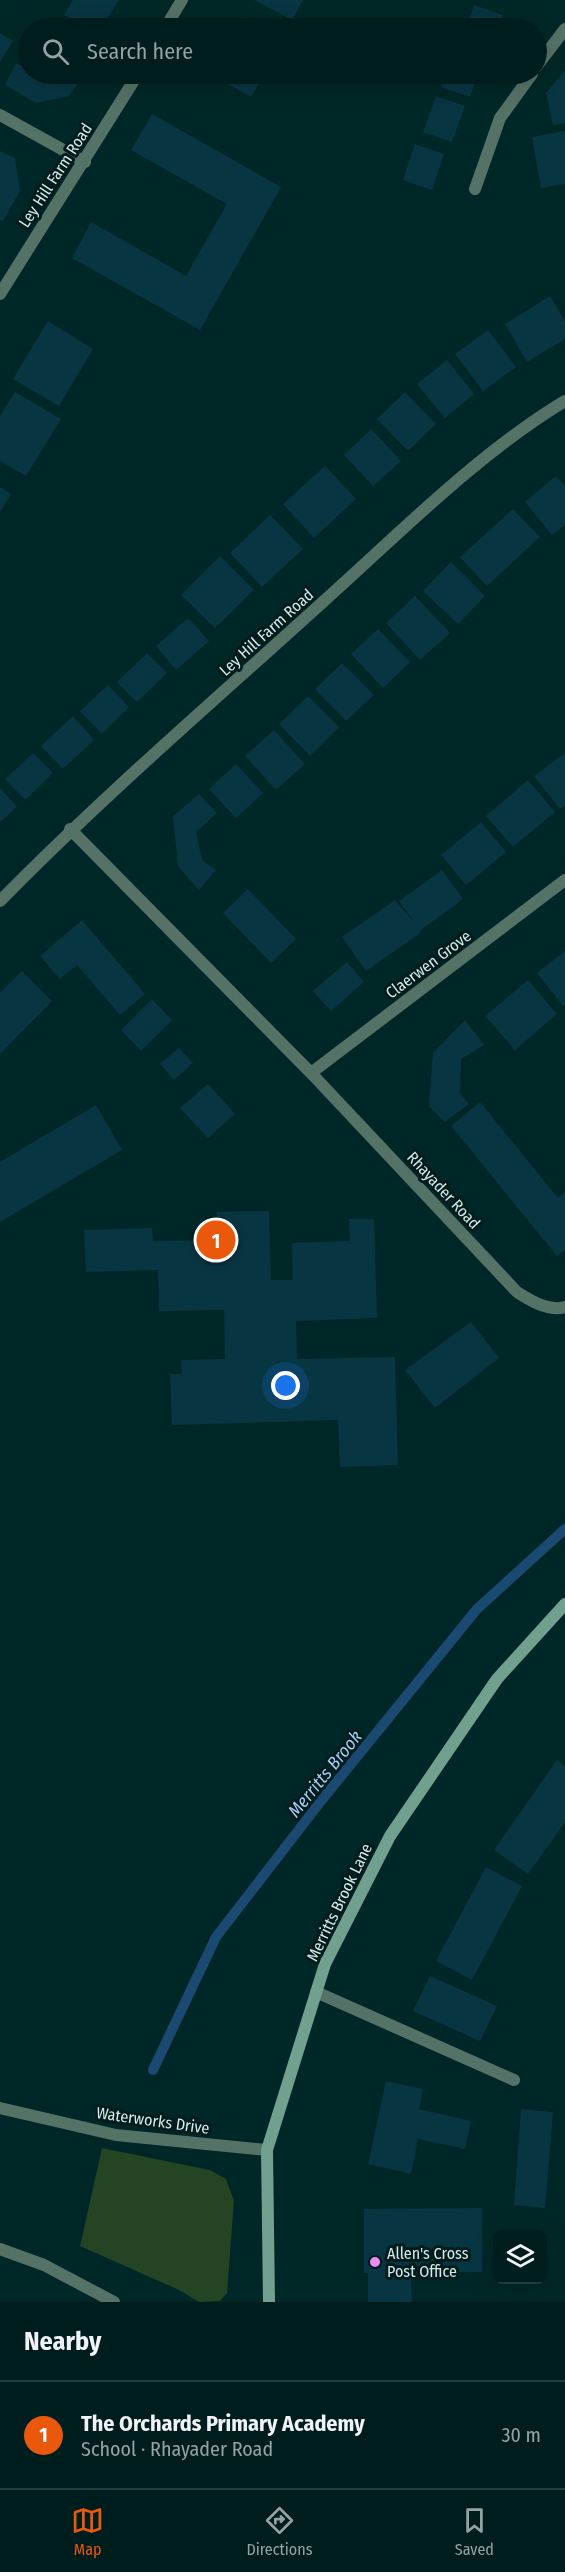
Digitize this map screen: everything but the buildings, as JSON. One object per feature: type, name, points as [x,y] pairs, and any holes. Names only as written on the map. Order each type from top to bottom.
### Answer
[{"type":"street","points":[[171,18],[182,0]]},
{"type":"street","points":[[547,53],[565,29]]},
{"type":"street","name":"Ley Hill Farm Road","points":[[0,294],[132,84]]},
{"type":"street","points":[[475,189],[500,117],[525,84]]},
{"type":"street","points":[[0,115],[85,162]]},
{"type":"street","name":"Ley Hill Farm Road","points":[[0,901],[70,830],[446,492],[525,425],[565,401]]},
{"type":"street","name":"Rhayader Road","points":[[70,830],[311,1073],[516,1292],[534,1303],[560,1308],[565,1306]]},
{"type":"street","name":"Claerwen Grove","points":[[311,1073],[565,880]]},
{"type":"street","name":"Merritts Brook Lane","points":[[269,2302],[267,2150],[325,1964],[390,1836],[497,1679],[565,1604]]},
{"type":"street","points":[[316,1992],[514,2080]]},
{"type":"street","name":"Waterworks Drive","points":[[0,2108],[116,2135],[267,2150]]},
{"type":"street","points":[[0,2249],[44,2265],[114,2302]]},
{"type":"green space","points":[[102,2148],[210,2170],[226,2179],[234,2201],[227,2293],[220,2301],[199,2302],[179,2290],[80,2246]]},
{"type":"waterway","name":"Merritts Brook","points":[[153,2070],[216,1937],[321,1801],[477,1609],[565,1529]]},
{"type":"place","name":"The Orchards Primary Academy","points":[[216,1240]]},
{"type":"place","name":"Allen's Cross Post Office","points":[[375,2262]]}]
